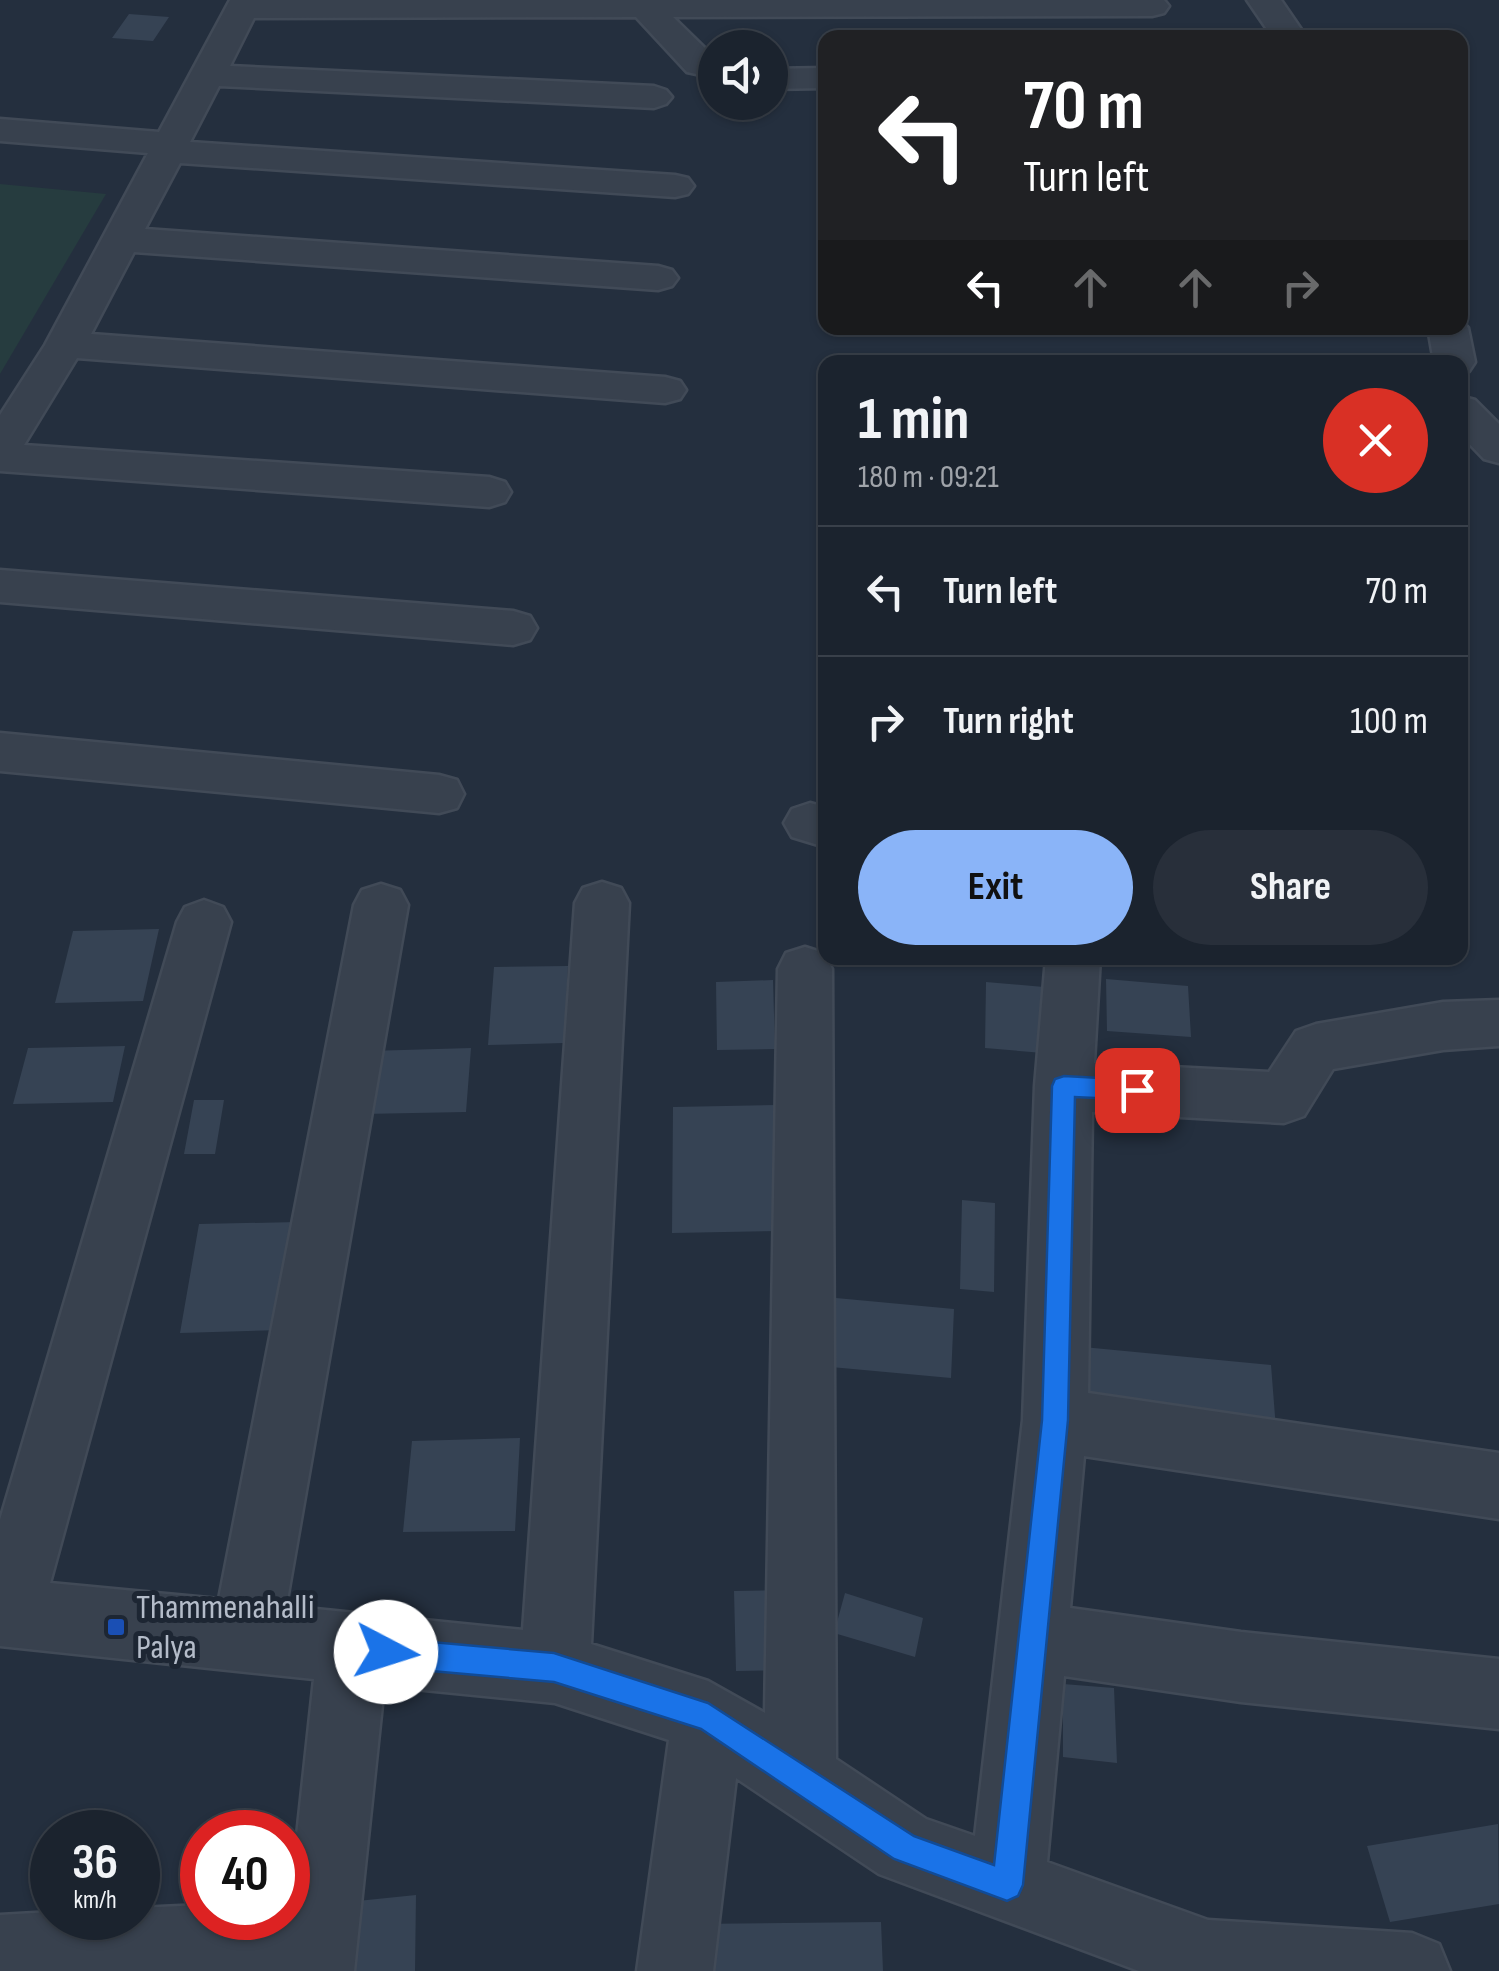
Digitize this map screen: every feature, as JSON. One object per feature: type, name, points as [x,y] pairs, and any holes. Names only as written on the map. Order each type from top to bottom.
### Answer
[{"type":"street","points":[[1264,0],[1285,30]]},
{"type":"street","points":[[0,449],[66,345],[245,4],[1152,6]]},
{"type":"street","points":[[645,7],[698,63]]},
{"type":"street","points":[[762,7],[848,27],[882,30]]},
{"type":"street","points":[[208,75],[654,97]]},
{"type":"street","points":[[788,79],[818,78]]},
{"type":"street","points":[[0,130],[170,148],[676,186]]},
{"type":"street","points":[[120,239],[658,278]]},
{"type":"street","points":[[66,345],[665,390]]},
{"type":"street","points":[[1468,417],[1499,449]]},
{"type":"street","points":[[0,457],[489,492]]},
{"type":"street","points":[[0,586],[514,628]]},
{"type":"street","points":[[0,752],[439,794]]},
{"type":"street","points":[[554,1668],[602,903]]},
{"type":"street","points":[[246,1638],[382,905]]},
{"type":"street","points":[[204,922],[4,1613],[554,1668],[708,1717],[905,1848],[1208,1958],[1412,1971]]},
{"type":"street","points":[[1007,1885],[1055,1420],[1064,1086],[1073,965]]},
{"type":"street","points":[[800,1778],[804,969]]},
{"type":"street","points":[[1064,1086],[1284,1098],[1316,1048],[1443,1026],[1499,1023]]},
{"type":"street","points":[[1055,1420],[1499,1486]]},
{"type":"street","points":[[1032,1637],[1241,1667],[1499,1694]]},
{"type":"street","points":[[0,1954],[317,1954],[353,1649]]},
{"type":"street","points":[[675,1971],[708,1717]]},
{"type":"green space","points":[[0,184],[106,194],[0,374]]},
{"type":"building","points":[[129,14],[169,17],[153,41],[112,38]]},
{"type":"building","points":[[159,929],[143,1001],[55,1003],[73,931]]},
{"type":"building","points":[[568,966],[564,1043],[488,1045],[494,967]]},
{"type":"building","points":[[1106,979],[1188,986],[1191,1037],[1107,1031]]},
{"type":"building","points":[[773,980],[775,1049],[717,1050],[716,982]]},
{"type":"building","points":[[986,982],[1055,988],[1055,1054],[985,1048]]},
{"type":"building","points":[[125,1046],[113,1102],[13,1104],[28,1048]]},
{"type":"building","points":[[471,1048],[466,1112],[362,1114],[369,1051]]},
{"type":"building","points":[[194,1100],[224,1100],[215,1154],[184,1154]]},
{"type":"building","points":[[776,1105],[780,1231],[672,1233],[673,1107]]},
{"type":"building","points":[[962,1200],[995,1203],[994,1292],[960,1289]]},
{"type":"building","points":[[297,1222],[282,1330],[180,1333],[199,1224]]},
{"type":"building","points":[[836,1298],[954,1309],[951,1378],[831,1367]]},
{"type":"building","points":[[1083,1347],[1271,1365],[1276,1429],[1084,1409]]},
{"type":"building","points":[[520,1438],[515,1531],[403,1532],[412,1441]]},
{"type":"building","points":[[789,1590],[791,1670],[736,1671],[734,1591]]},
{"type":"building","points":[[845,1593],[923,1618],[915,1657],[834,1633]]},
{"type":"building","points":[[1063,1684],[1114,1688],[1117,1763],[1063,1757]]},
{"type":"building","points":[[1498,1824],[1499,1904],[1390,1922],[1367,1846]]},
{"type":"building","points":[[416,1895],[415,1971],[335,1971],[338,1903]]},
{"type":"building","points":[[881,1922],[883,1971],[693,1971],[694,1924]]},
{"type":"place","name":"Thammenahalli Palya","points":[[116,1627]]},
{"type":"route","points":[[386,1652],[554,1668],[708,1717],[905,1848],[1007,1885],[1055,1420],[1064,1086],[1137,1090]]}]
